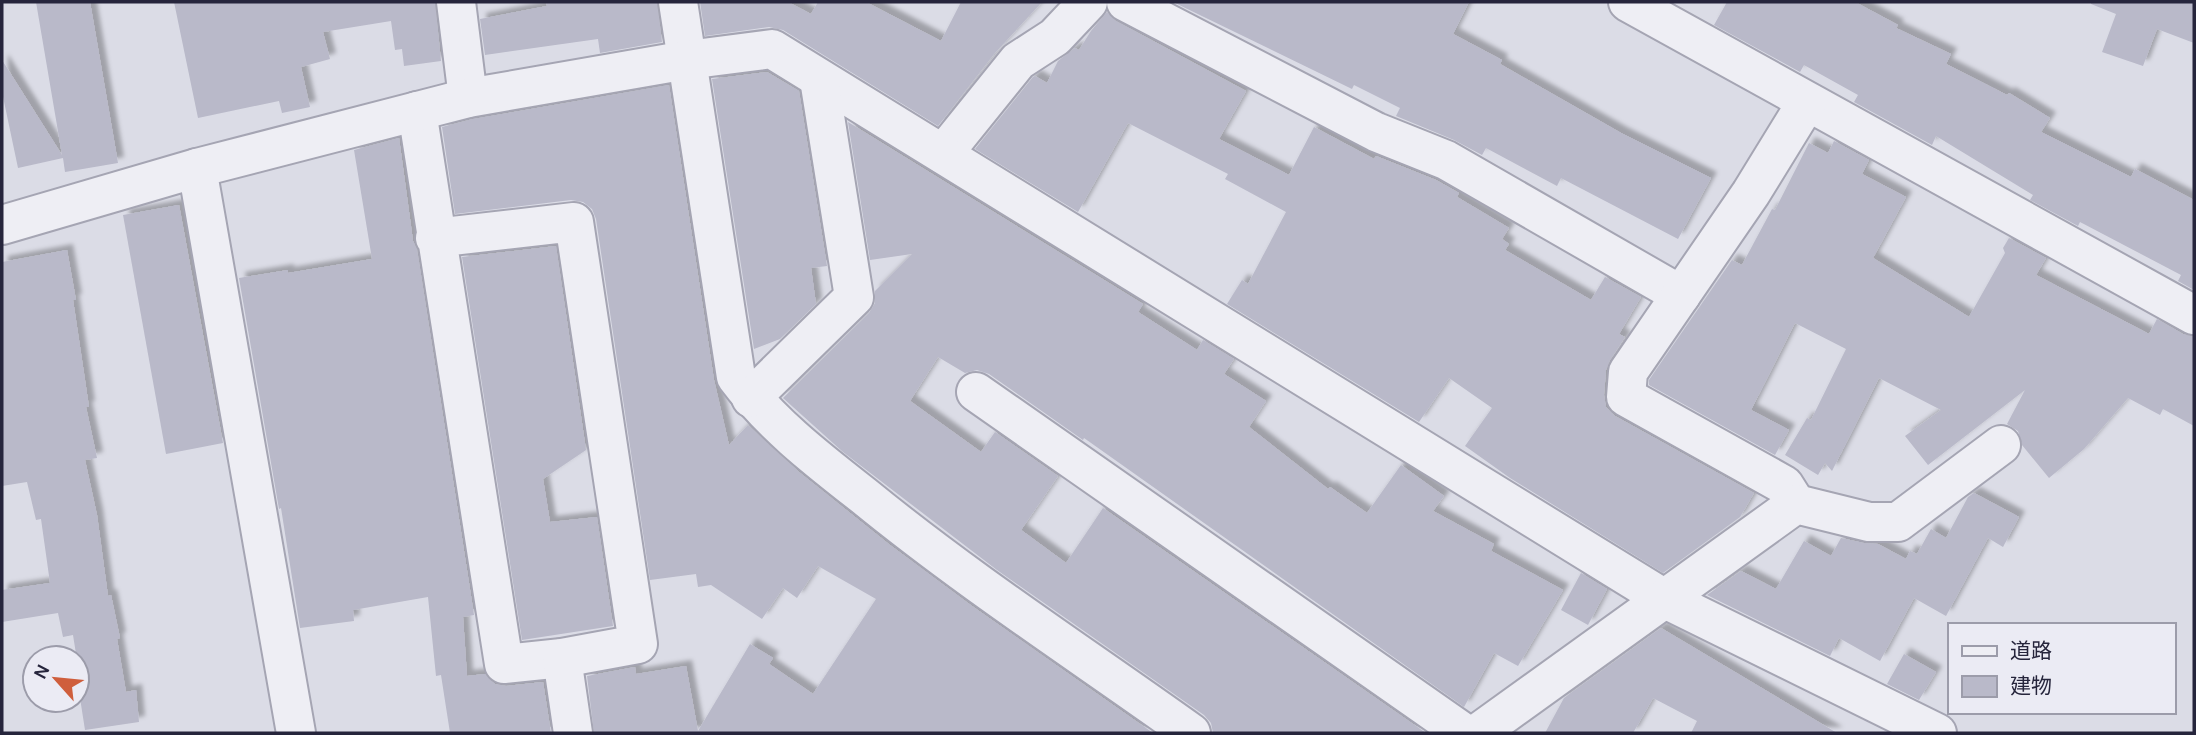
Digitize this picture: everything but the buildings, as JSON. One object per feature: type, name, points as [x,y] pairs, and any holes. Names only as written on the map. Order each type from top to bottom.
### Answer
[{"type":"street","points":[[456,2],[468,98]]},
{"type":"street","points":[[678,2],[736,377],[751,398],[798,444],[907,531],[1191,733]]},
{"type":"street","points":[[943,154],[1018,61],[1055,37],[1088,2]]},
{"type":"street","points":[[1126,2],[1376,132],[1446,160],[1681,295]]},
{"type":"street","points":[[1628,2],[2194,315]]},
{"type":"street","points":[[2,225],[197,168],[468,98],[772,48],[1663,598],[1937,733]]},
{"type":"street","points":[[751,398],[853,297],[819,79]]},
{"type":"street","points":[[1807,102],[1751,193],[1628,372],[1626,397],[1784,485],[1796,503],[1869,522],[1898,522],[2001,445]]},
{"type":"street","points":[[417,111],[435,238],[504,664],[562,658],[638,644],[573,222],[435,238]]},
{"type":"street","points":[[197,168],[296,733]]},
{"type":"street","points":[[976,392],[1483,731],[1796,503]]},
{"type":"street","points":[[562,658],[573,733]]}]
